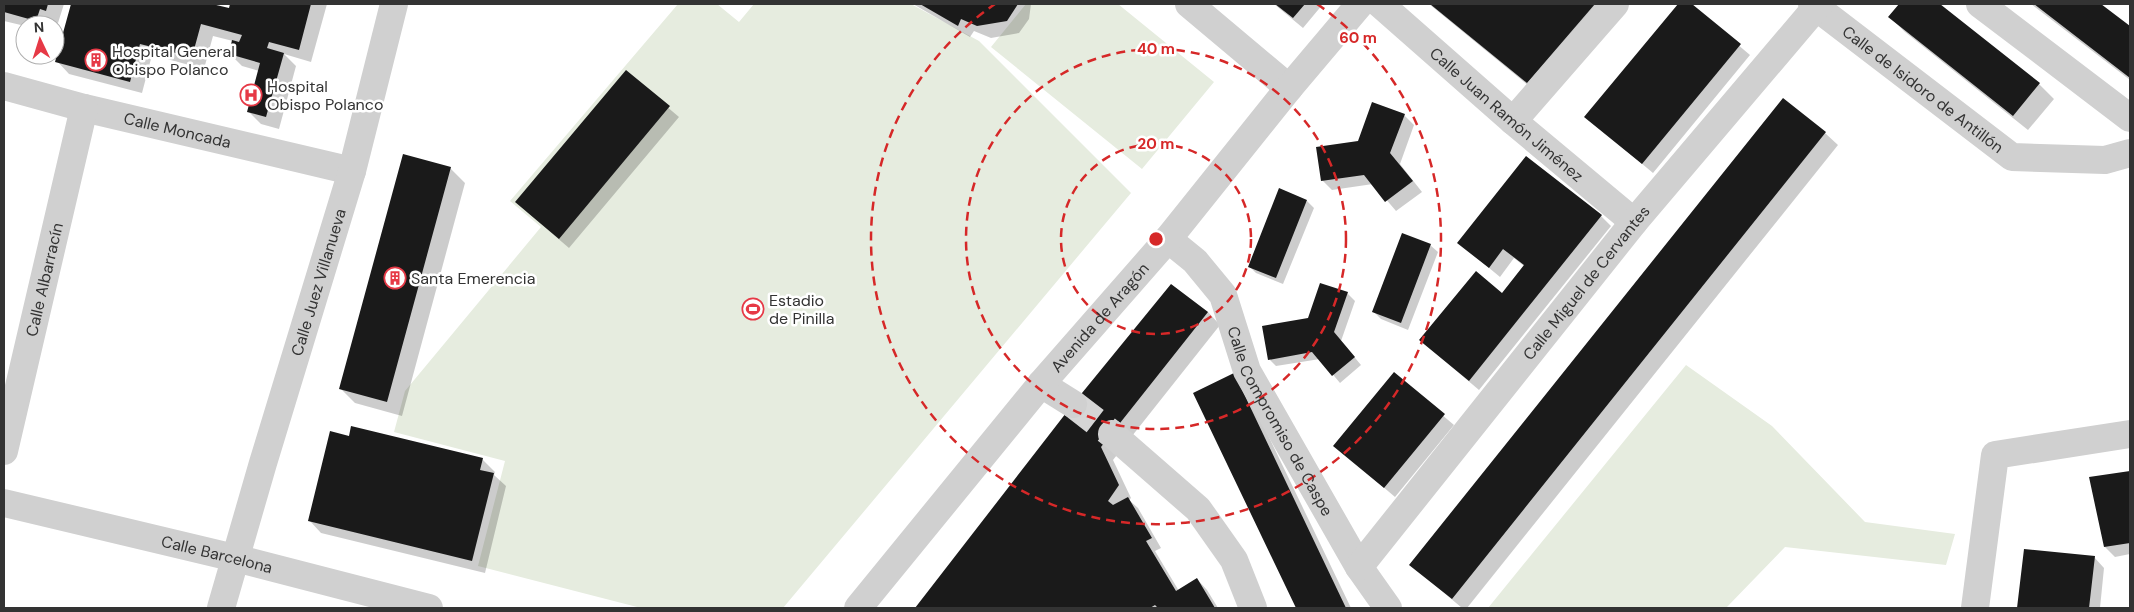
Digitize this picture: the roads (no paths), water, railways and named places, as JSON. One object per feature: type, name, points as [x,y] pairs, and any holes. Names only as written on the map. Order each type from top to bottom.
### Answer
[{"type":"street","name":"Calle Juez Villanueva","points":[[221,608],[352,171],[394,4]]},
{"type":"street","points":[[1189,4],[1289,88]]},
{"type":"street","name":"Avenida de Aragón","points":[[858,608],[1041,384],[1168,239],[1289,88],[1360,4]]},
{"type":"street","name":"Calle Juan Ramón Jiménez","points":[[1380,4],[1513,121],[1634,222]]},
{"type":"street","points":[[1513,121],[1615,4]]},
{"type":"street","points":[[1980,4],[2130,118]]},
{"type":"street","name":"Calle de Isidoro de Antillón","points":[[1816,5],[2012,157],[2105,160],[2130,153]]},
{"type":"street","name":"Calle Miguel de Cervantes","points":[[1359,567],[1634,222],[1816,5]]},
{"type":"street","name":"Calle Moncada","points":[[4,86],[84,108],[352,171]]},
{"type":"street","name":"Calle Albarracín","points":[[4,451],[84,108]]},
{"type":"street","name":"Calle Compromiso de Caspe","points":[[1168,239],[1195,261],[1223,295],[1247,371],[1359,567],[1388,608]]},
{"type":"street","points":[[1041,384],[1073,404]]},
{"type":"street","points":[[1112,434],[1198,509],[1234,560],[1253,608]]},
{"type":"street","points":[[1975,608],[1995,455],[2130,434]]},
{"type":"street","name":"Calle Barcelona","points":[[4,503],[236,558],[428,608]]},
{"type":"tunnel","points":[[1073,404],[1112,434]]},
{"type":"place","name":"Hospital General Obispo Polanco","points":[[96,60]]},
{"type":"place","name":"Hospital Obispo Polanco","points":[[251,95]]},
{"type":"place","name":"Santa Emerencia","points":[[395,278]]},
{"type":"place","name":"Estadio de Pinilla","points":[[753,309]]}]
